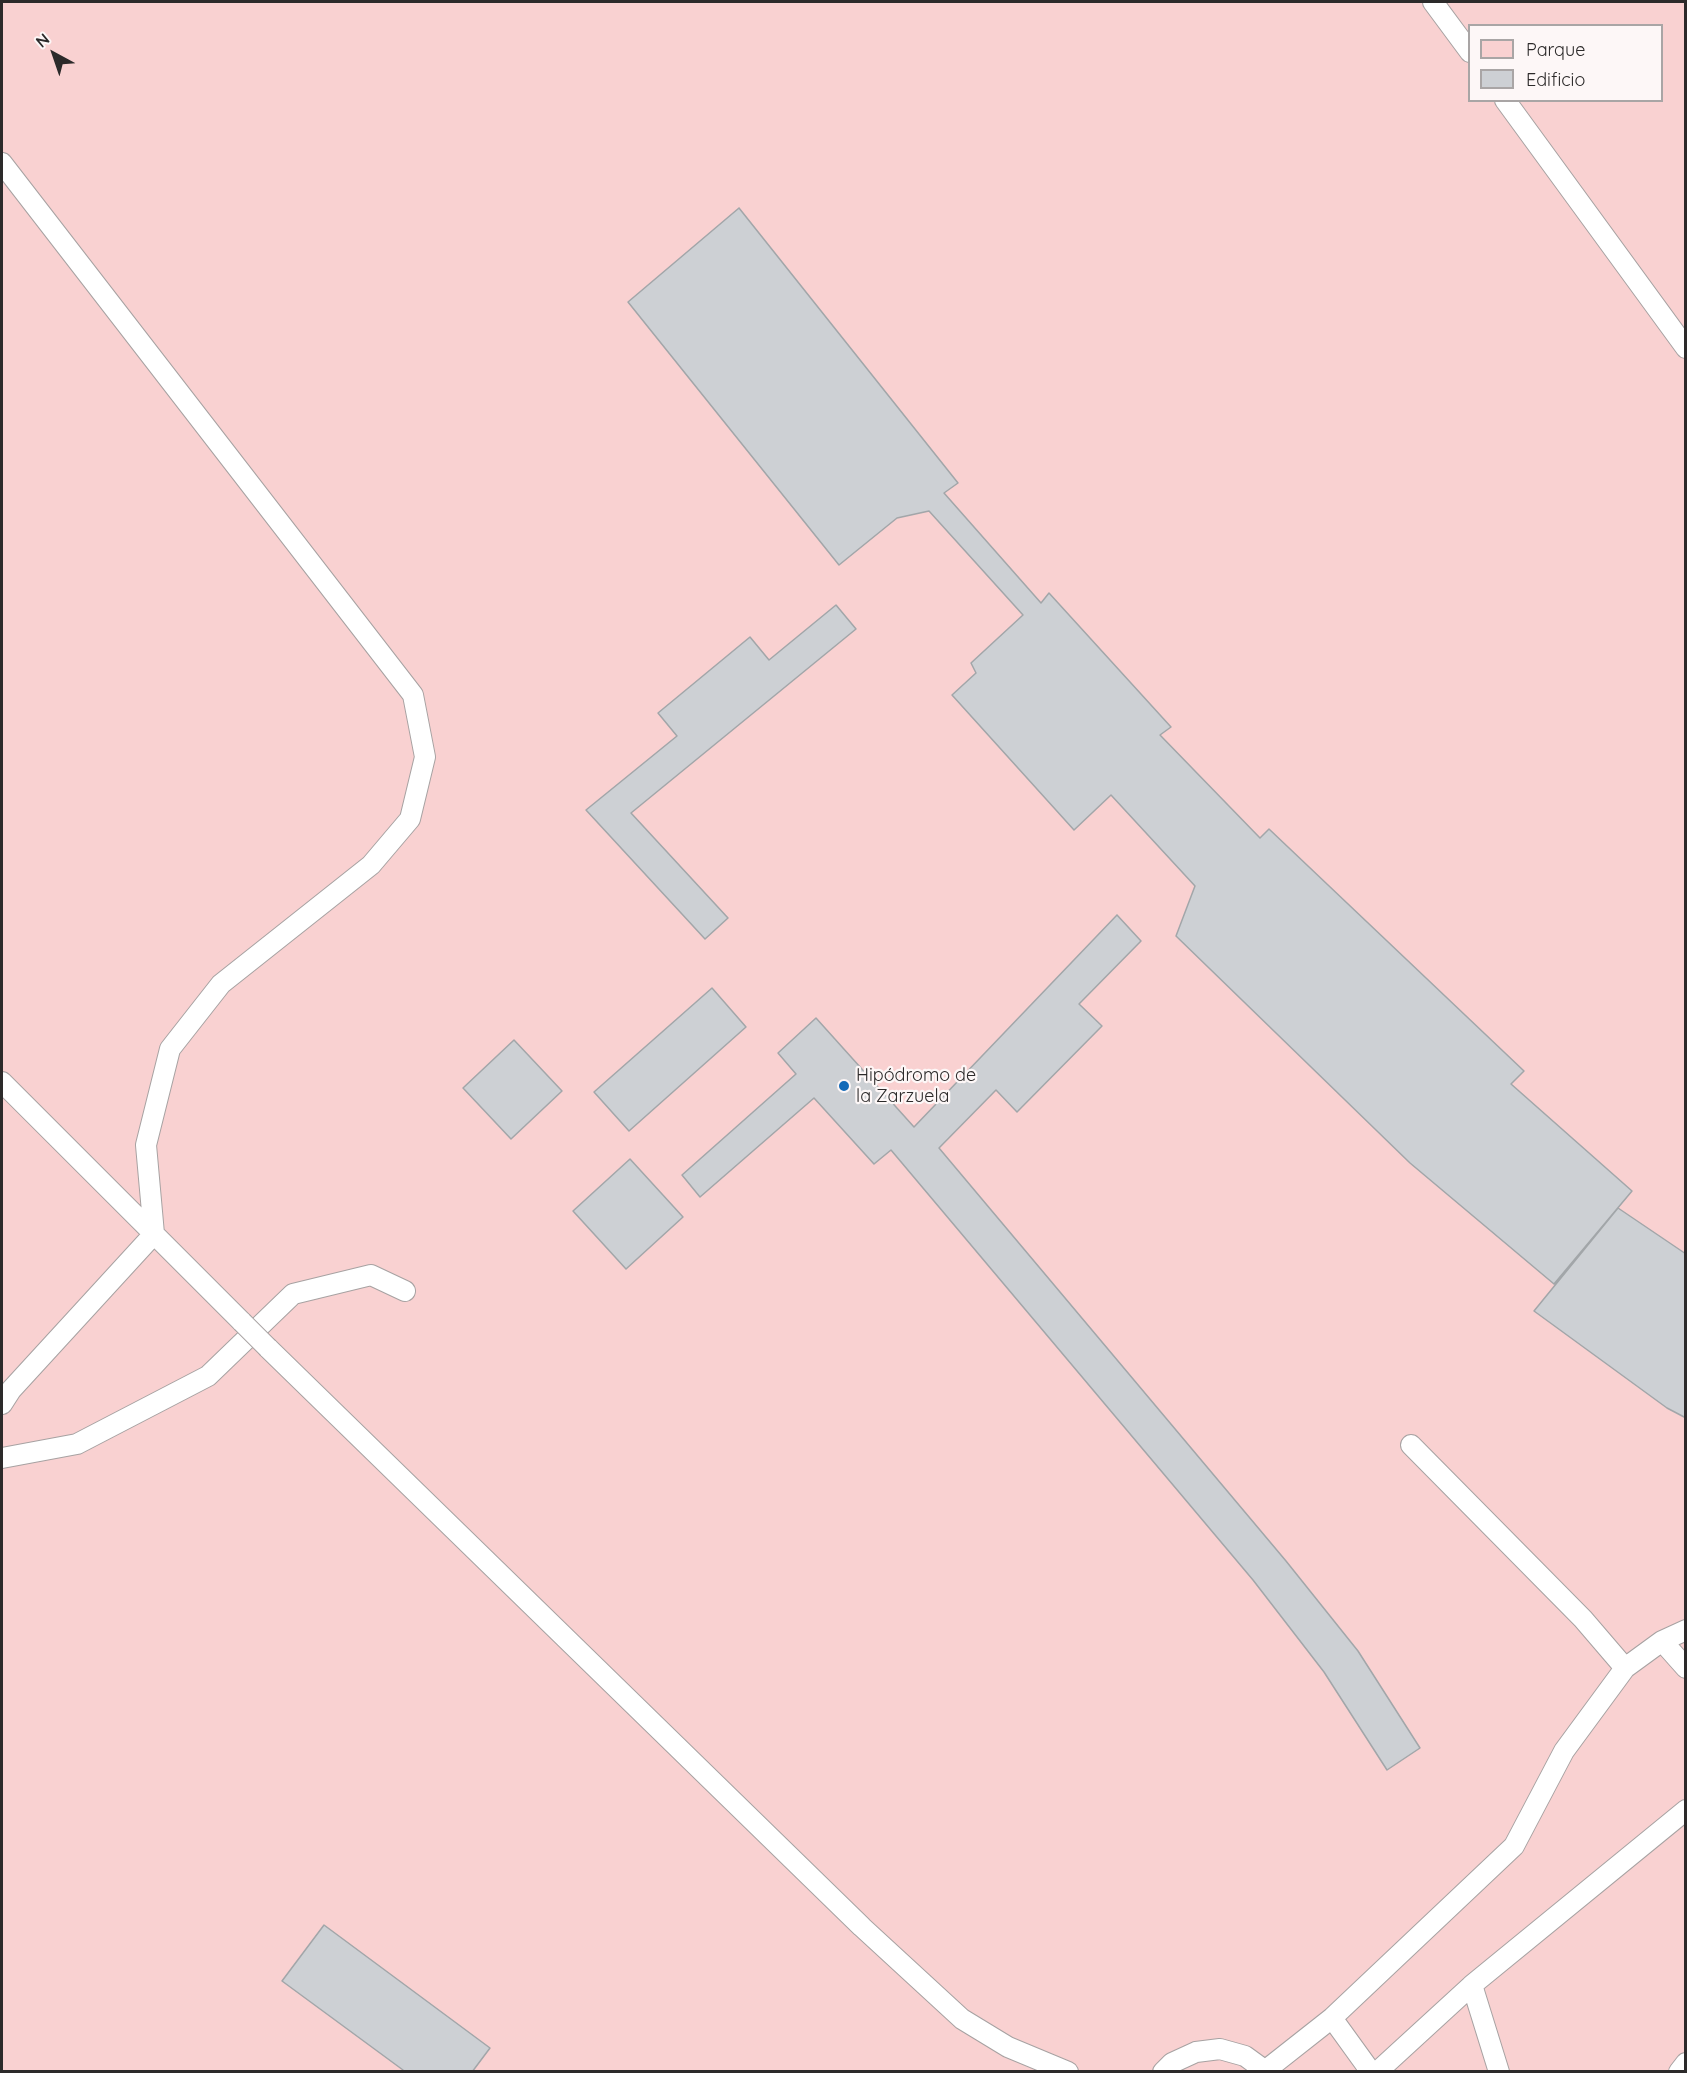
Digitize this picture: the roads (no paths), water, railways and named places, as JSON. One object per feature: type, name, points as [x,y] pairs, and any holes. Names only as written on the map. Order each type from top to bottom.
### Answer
[{"type":"lane","points":[[1433,2],[1468,48]]},
{"type":"lane","points":[[1506,102],[1686,348]]},
{"type":"lane","points":[[2,163],[413,695],[425,757],[410,819],[371,865],[220,984],[170,1048],[146,1145],[154,1234],[11,1390],[2,1404]]},
{"type":"lane","points":[[2,1082],[268,1348],[845,1911],[962,2019],[1008,2047],[1068,2072]]},
{"type":"lane","points":[[2,1458],[77,1444],[208,1376],[293,1294],[371,1275],[405,1291]]},
{"type":"lane","points":[[1412,1445],[1583,1620],[1625,1668]]},
{"type":"lane","points":[[1163,2072],[1173,2062],[1196,2052],[1220,2049],[1245,2056],[1266,2071],[1332,2018],[1514,1846],[1564,1751],[1625,1668],[1662,1641],[1686,1630]]},
{"type":"lane","points":[[1662,1641],[1686,1668]]},
{"type":"lane","points":[[1377,2072],[1472,1985],[1686,1810]]},
{"type":"lane","points":[[1472,1985],[1500,2072]]},
{"type":"lane","points":[[1332,2018],[1371,2072]]},
{"type":"lane","points":[[1679,2072],[1686,2063]]},
{"type":"place","name":"Hipódromo de la Zarzuela","points":[[844,1086]]}]
